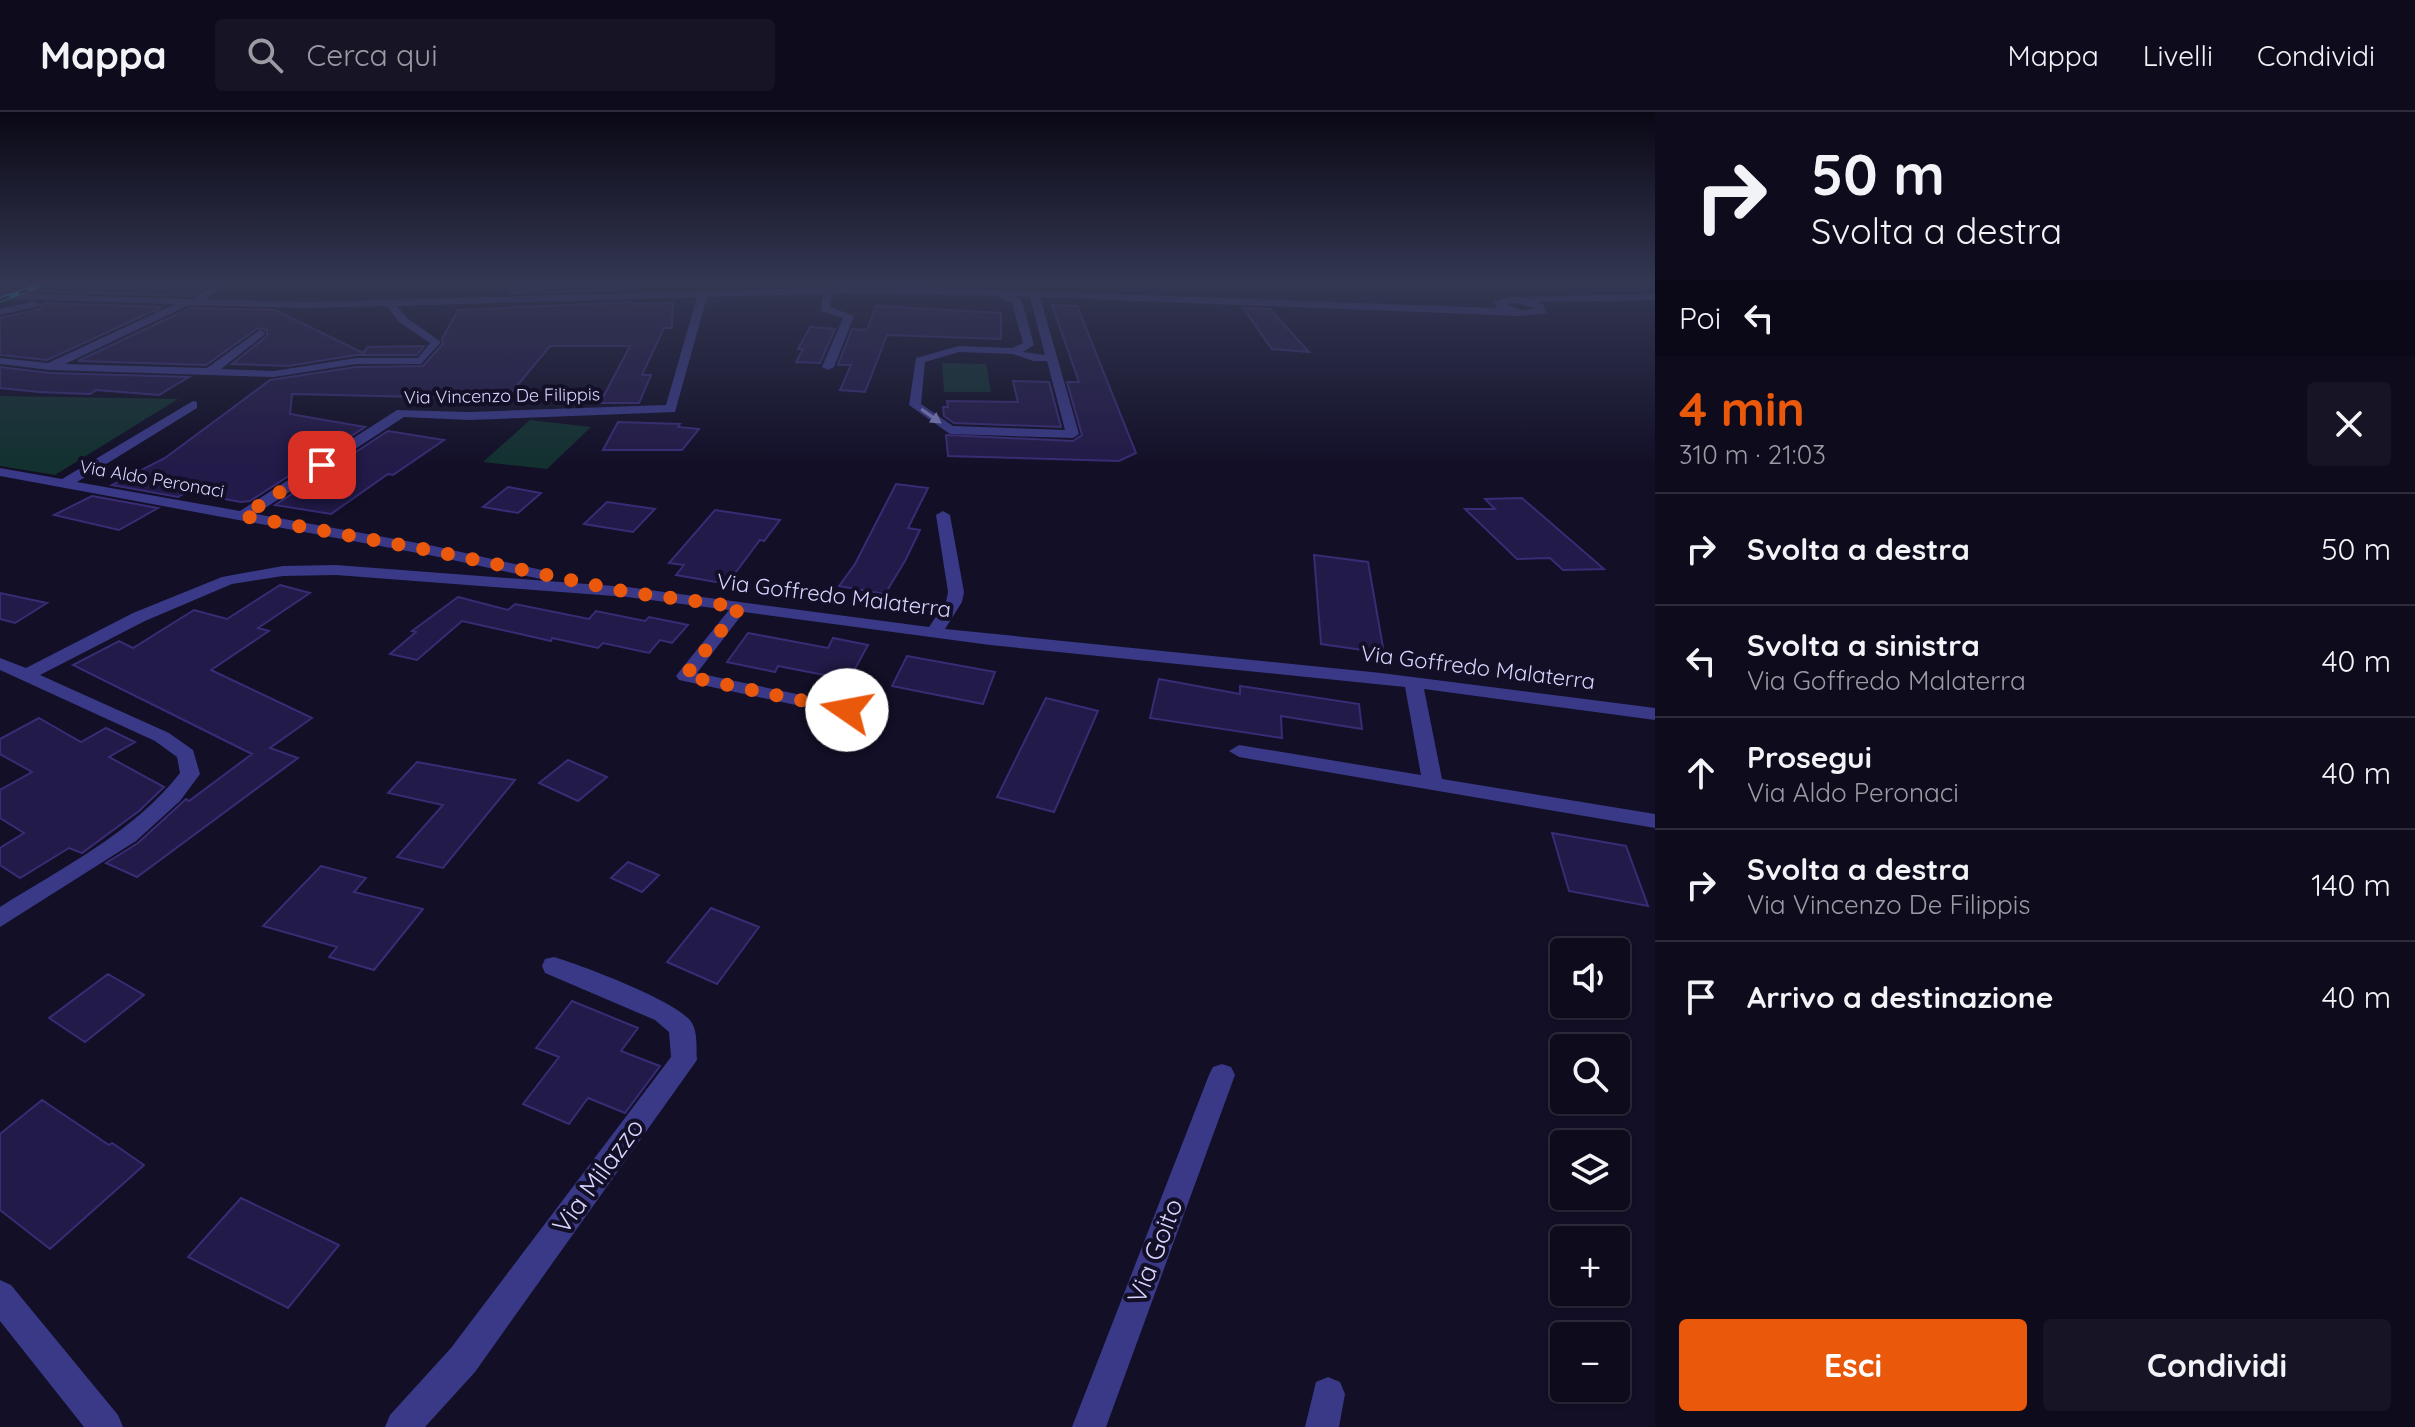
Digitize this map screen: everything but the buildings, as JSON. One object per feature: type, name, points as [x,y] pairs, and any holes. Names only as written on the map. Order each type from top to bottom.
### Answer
[{"type":"street","points":[[50,367],[99,344]]},
{"type":"street","points":[[207,374],[245,344]]},
{"type":"street","points":[[0,361],[50,367],[274,374],[356,361],[421,361],[434,344]]},
{"type":"street","name":"Via Vincenzo De Filippis","points":[[243,516],[401,413],[485,415],[671,409],[689,344]]},
{"type":"street","points":[[828,367],[837,344]]},
{"type":"street","points":[[1029,344],[1016,351],[959,349],[920,360],[915,405],[950,430],[1073,434],[1050,344]]},
{"type":"street","points":[[1016,351],[1024,357],[1054,358]]},
{"type":"street","points":[[64,484],[193,405]]},
{"type":"street","name":"Via Aldo Peronaci","points":[[0,472],[434,551],[627,592]]},
{"type":"street","points":[[934,632],[954,602],[956,592],[943,515]]},
{"type":"street","name":"Via Goffredo Malaterra","points":[[26,675],[197,591],[228,580],[259,574],[336,570],[627,592],[934,632],[1413,682],[1655,714]]},
{"type":"street","points":[[740,607],[685,676],[847,710]]},
{"type":"street","points":[[0,663],[162,737],[186,754],[190,774],[177,795],[144,824],[0,918]]},
{"type":"street","points":[[1413,682],[1433,784]]},
{"type":"street","points":[[1239,751],[1655,821]]},
{"type":"street","name":"Via Milazzo","points":[[402,1427],[463,1360],[684,1060],[682,1028],[664,1013],[554,966]]},
{"type":"street","name":"Via Goito","points":[[1089,1427],[1222,1075]]},
{"type":"street","points":[[0,1296],[106,1427]]},
{"type":"green space","points":[[942,363],[986,364],[991,392],[944,392]]},
{"type":"green space","points":[[0,396],[178,399],[55,475],[0,466]]},
{"type":"green space","points":[[530,420],[591,427],[547,469],[483,462]]},
{"type":"route","points":[[322,465],[243,516],[434,551],[627,592],[740,607],[685,676],[847,710]]}]
